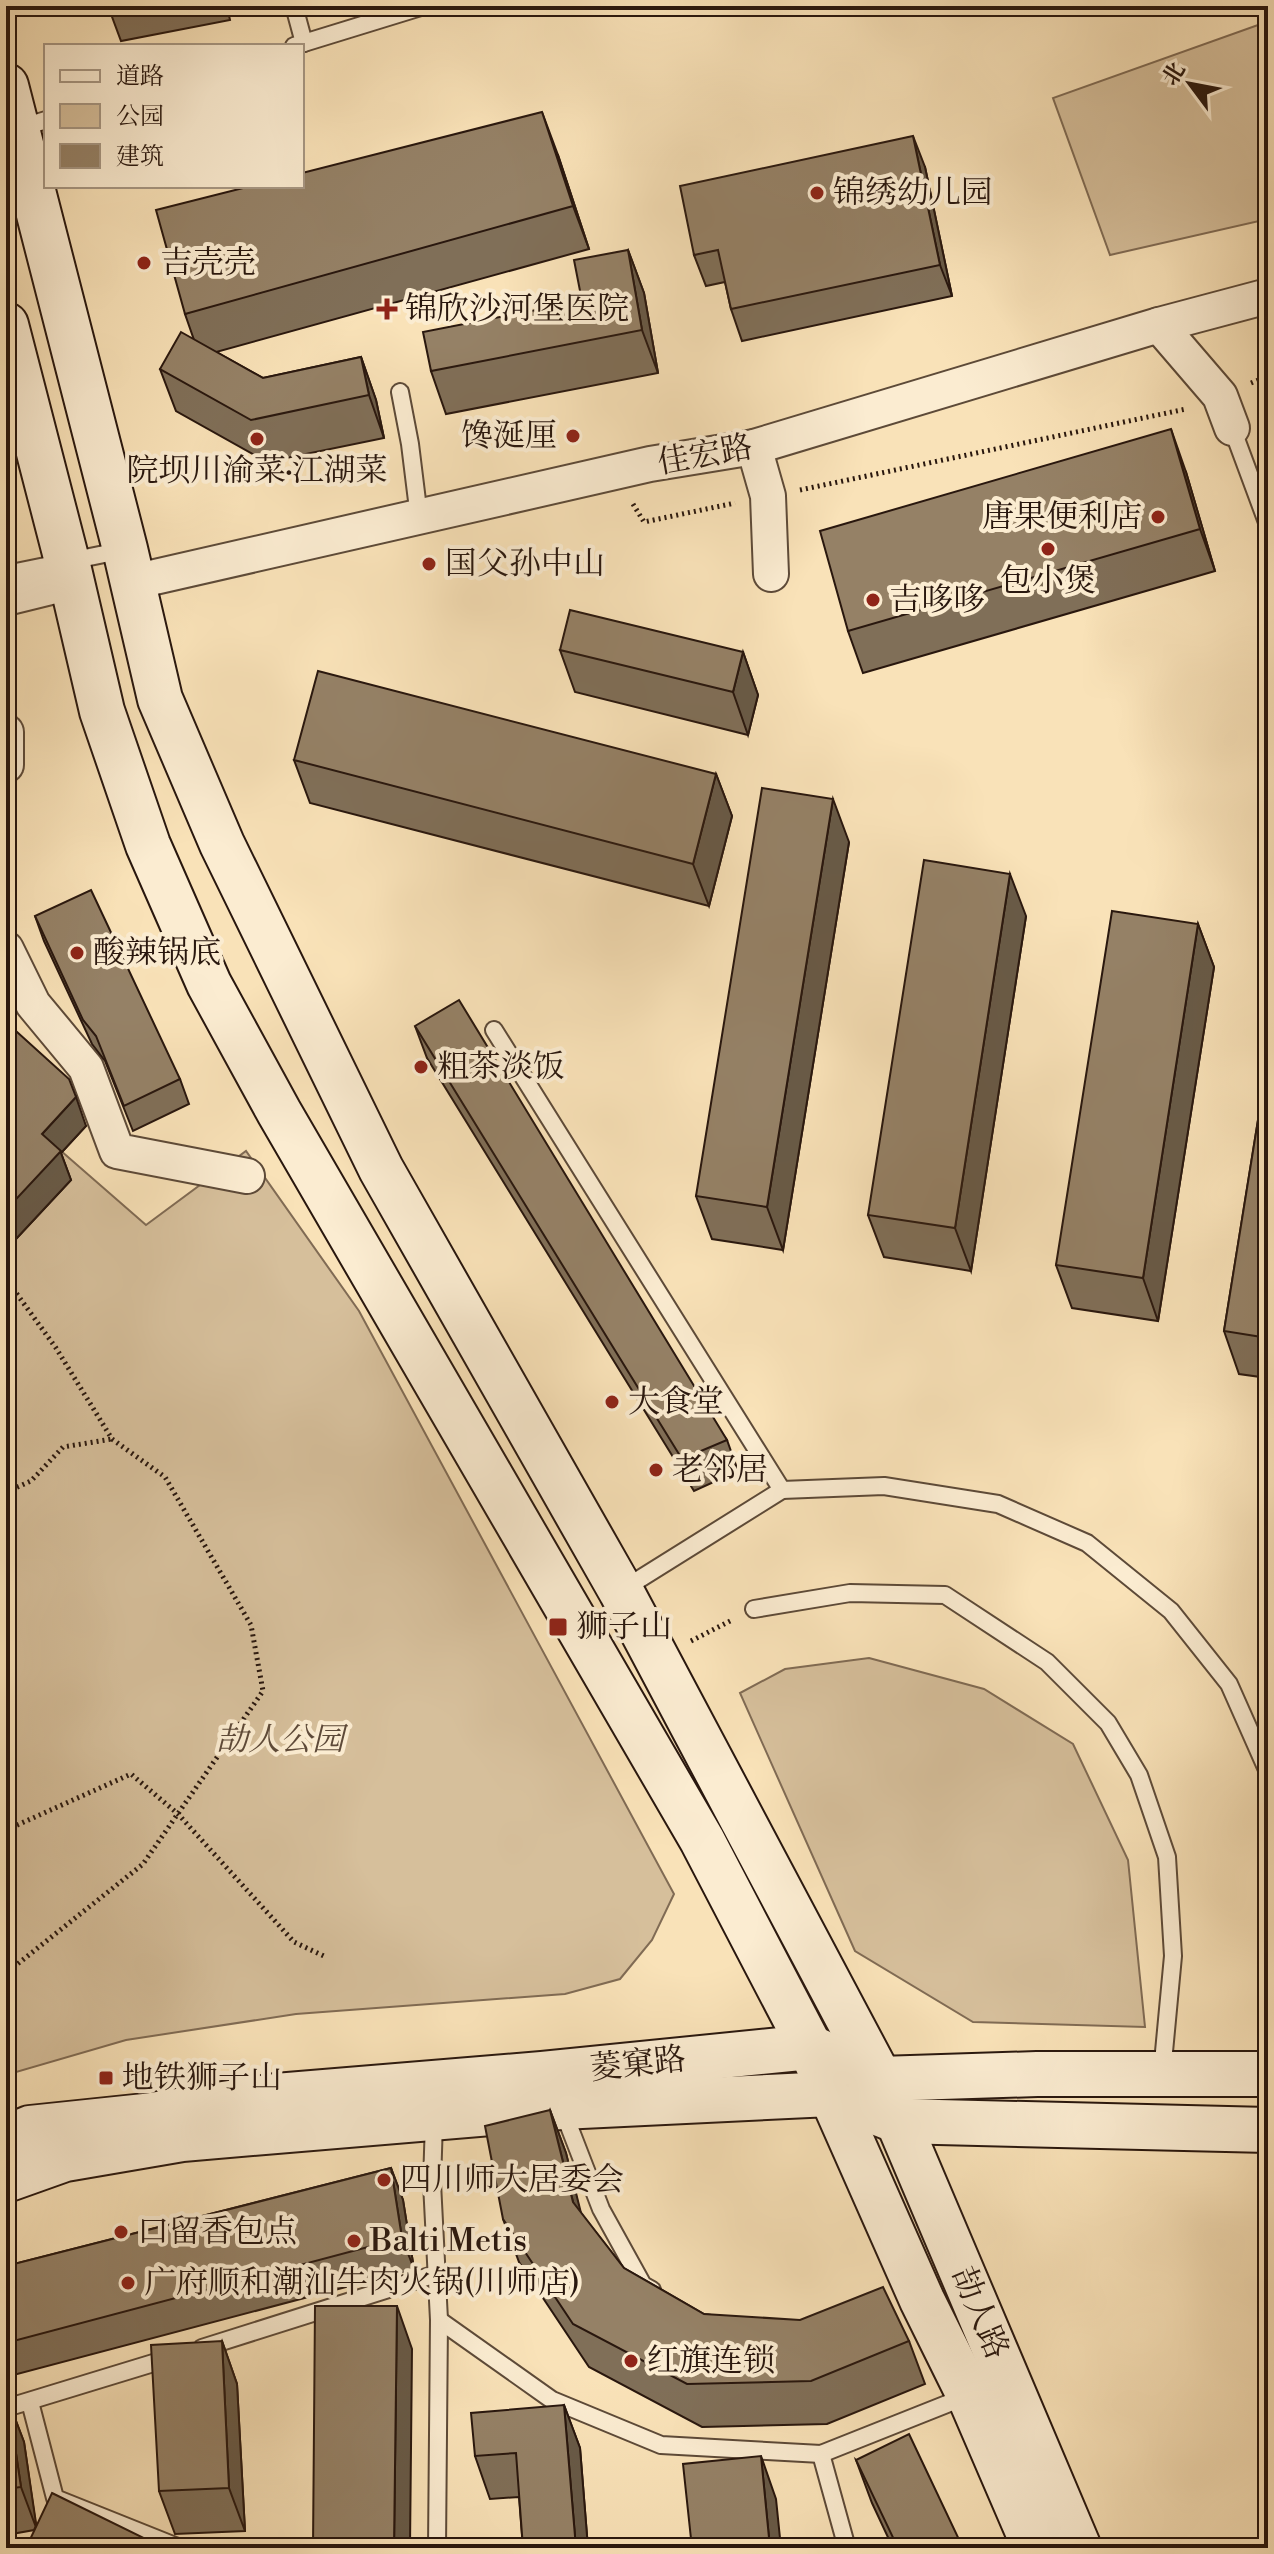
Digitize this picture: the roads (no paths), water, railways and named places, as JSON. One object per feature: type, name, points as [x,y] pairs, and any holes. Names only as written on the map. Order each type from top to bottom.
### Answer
[{"type":"street","name":"劼人路","points":[[6,86],[32,125],[44,180]]},
{"type":"street","name":"劼人路","points":[[46,188],[160,699],[222,844],[381,1169],[621,1591],[880,2079],[1079,2548]]},
{"type":"street","name":"佳宏路","points":[[129,566],[419,517],[650,464],[754,447],[1159,325],[1268,296]]},
{"type":"street","points":[[6,325],[102,711],[143,830],[209,984],[279,1112],[702,1840],[810,2047],[914,2302],[969,2395],[1035,2548]]},
{"type":"street","points":[[1159,325],[1220,396],[1232,428]]},
{"type":"street","points":[[754,447],[768,496],[771,574]]},
{"type":"street","points":[[6,598],[69,571]]},
{"type":"street","points":[[6,732],[6,765]]},
{"type":"street","points":[[6,949],[19,1000],[86,1068],[117,1151],[247,1176]]},
{"type":"street","points":[[810,2047],[880,2079],[1037,2074],[1268,2074]]},
{"type":"street","name":"菱窠路","points":[[6,2138],[30,2128],[145,2116],[276,2096],[810,2047]]},
{"type":"street","name":"菱窠路","points":[[6,2180],[65,2159],[182,2139],[561,2107],[830,2094],[898,2121],[1042,2127],[1268,2130]]},
{"type":"lane","points":[[294,6],[299,44],[424,6]]},
{"type":"lane","points":[[400,392],[419,517]]},
{"type":"lane","points":[[1232,428],[1268,525]]},
{"type":"lane","points":[[6,574],[129,566]]},
{"type":"lane","points":[[494,1030],[782,1490]]},
{"type":"lane","points":[[621,1591],[782,1490],[884,1486],[998,1504],[1087,1543],[1171,1611],[1229,1684],[1268,1772]]},
{"type":"lane","points":[[754,1609],[850,1593],[945,1595],[1047,1662],[1108,1723],[1139,1775],[1167,1857],[1173,1956],[1162,2074]]},
{"type":"lane","points":[[561,2107],[601,2209],[643,2285],[667,2298]]},
{"type":"lane","points":[[434,2119],[432,2183],[439,2320],[437,2548]]},
{"type":"lane","points":[[6,2408],[436,2274]]},
{"type":"lane","points":[[439,2320],[552,2400],[661,2445],[821,2454],[969,2395]]},
{"type":"lane","points":[[30,2402],[55,2498],[180,2548]]},
{"type":"lane","points":[[821,2454],[847,2548]]},
{"type":"place","name":"锦绣幼儿园","points":[[817,193]]},
{"type":"place","name":"吉壳壳","points":[[144,263]]},
{"type":"place","name":"锦欣沙河堡医院","points":[[387,309]]},
{"type":"place","name":"馋涎厘","points":[[573,436]]},
{"type":"place","name":"院坝川渝菜·江湖菜","points":[[257,439]]},
{"type":"place","name":"唐果便利店","points":[[1158,517]]},
{"type":"place","name":"包小煲","points":[[1048,549]]},
{"type":"place","name":"国父孙中山","points":[[429,564]]},
{"type":"place","name":"吉哆哆","points":[[873,600]]},
{"type":"place","name":"酸辣锅底","points":[[77,953]]},
{"type":"place","name":"粗茶淡饭","points":[[421,1067]]},
{"type":"place","name":"大食堂","points":[[612,1402]]},
{"type":"place","name":"老邻居","points":[[656,1470]]},
{"type":"place","name":"狮子山","points":[[558,1627]]},
{"type":"place","name":"地铁狮子山","points":[[106,2078]]},
{"type":"place","name":"四川师大居委会","points":[[384,2180]]},
{"type":"place","name":"口留香包点","points":[[121,2232]]},
{"type":"place","name":"Balti Metis","points":[[354,2241]]},
{"type":"place","name":"广府顺和潮汕牛肉火锅(川师店)","points":[[128,2283]]},
{"type":"place","name":"红旗连锁","points":[[631,2361]]},
{"type":"park label","name":"劼人公园","points":[[280,1740]]}]
